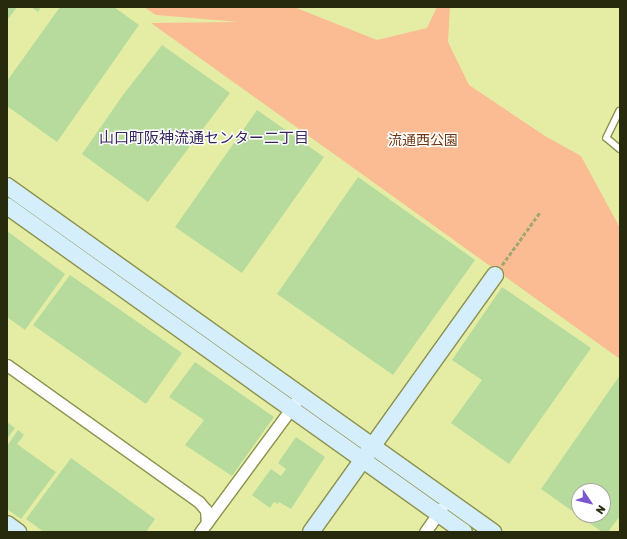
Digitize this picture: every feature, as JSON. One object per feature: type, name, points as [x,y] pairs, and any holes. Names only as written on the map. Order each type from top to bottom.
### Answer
[{"type":"street","points":[[7,186],[493,532]]},
{"type":"street","points":[[7,206],[464,532]]},
{"type":"street","points":[[311,532],[497,272]]},
{"type":"street","points":[[7,365],[199,502],[206,510],[207,523]]},
{"type":"street","points":[[200,532],[301,395]]},
{"type":"street","points":[[425,532],[448,499]]},
{"type":"street","points":[[7,524],[18,532]]},
{"type":"lane","points":[[620,111],[607,138],[620,149]]},
{"type":"path","points":[[497,272],[540,212]]},
{"type":"green space","name":"流通西公園","points":[[144,7],[294,7],[377,40],[427,28],[437,7],[450,7],[448,42],[469,85],[545,136],[581,156],[620,228],[620,359],[151,23],[239,22],[156,15]]},
{"type":"building","points":[[7,7],[17,7],[8,19],[7,19]]},
{"type":"building","points":[[31,7],[41,7],[38,12]]},
{"type":"building","points":[[60,7],[114,7],[139,25],[57,142],[7,106],[7,81]]},
{"type":"building","points":[[162,45],[230,93],[148,202],[82,154],[123,95]]},
{"type":"building","points":[[257,110],[324,157],[242,273],[175,227]]},
{"type":"building","points":[[358,177],[475,260],[393,375],[277,294]]},
{"type":"building","points":[[7,231],[65,274],[25,330],[7,317]]},
{"type":"building","points":[[70,275],[182,353],[146,404],[33,325]]},
{"type":"building","points":[[502,287],[591,348],[509,464],[451,423],[482,380],[452,360]]},
{"type":"building","points":[[195,362],[274,417],[232,476],[185,445],[204,420],[169,397]]},
{"type":"building","points":[[620,375],[620,516],[608,532],[602,532],[589,523],[611,523],[611,483],[571,483],[571,510],[541,489]]},
{"type":"building","points":[[7,422],[15,428],[7,439]]},
{"type":"building","points":[[18,430],[24,435],[17,444],[56,472],[21,519],[7,509],[7,446]]},
{"type":"building","points":[[296,437],[325,457],[291,509],[279,502],[278,504],[274,502],[270,508],[252,495],[271,469],[281,476],[286,469],[278,463]]},
{"type":"building","points":[[71,458],[155,519],[146,532],[44,532],[26,519]]},
{"type":"district","name":"山口町阪神流通センター二丁目","points":[[204,139]]}]
